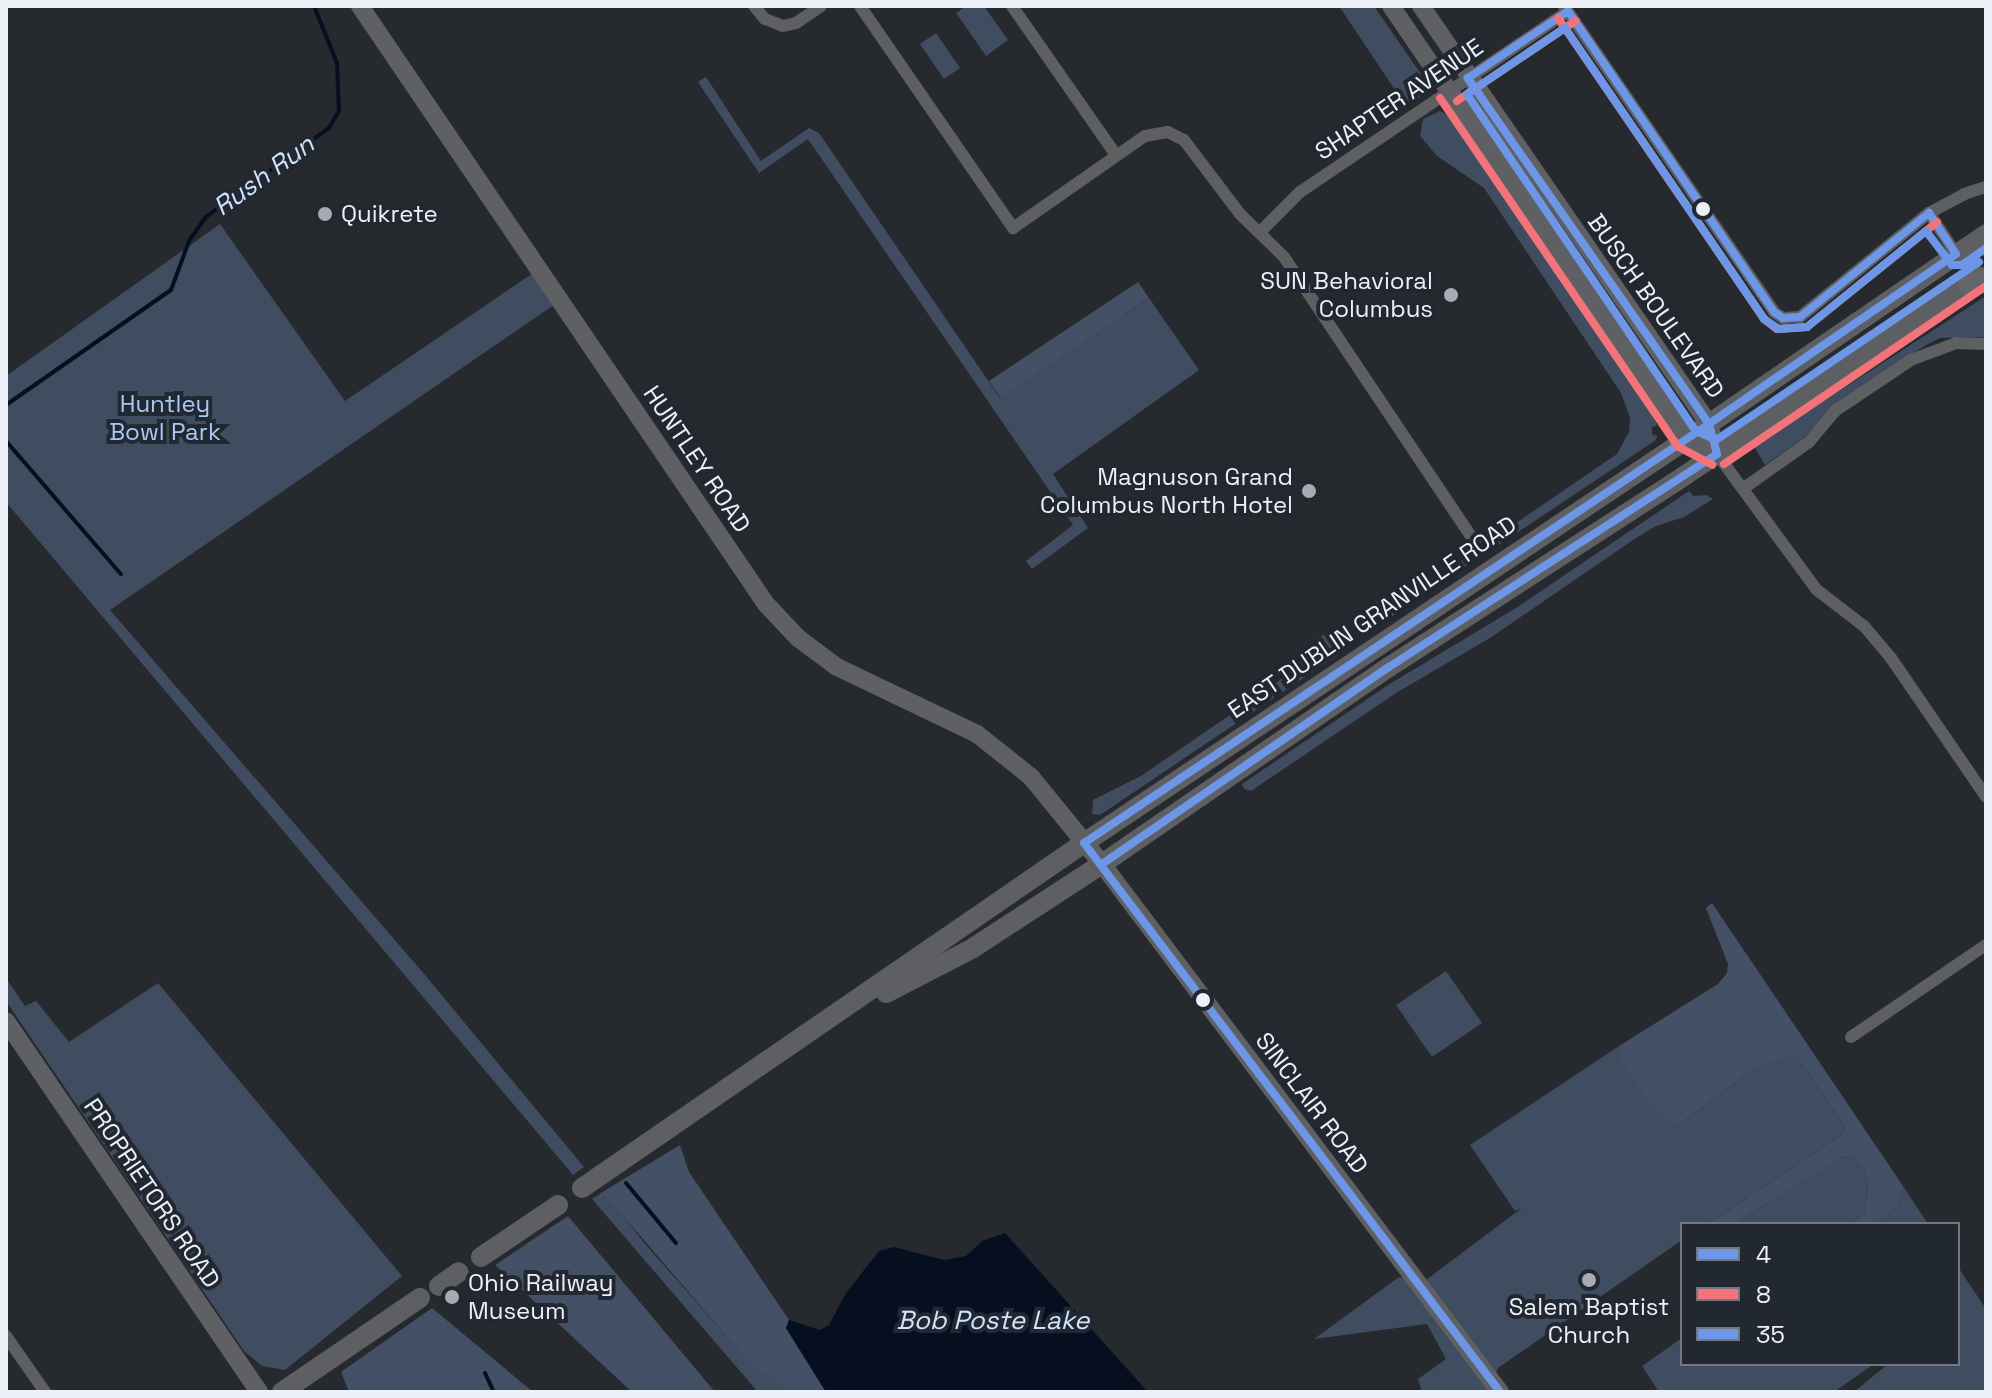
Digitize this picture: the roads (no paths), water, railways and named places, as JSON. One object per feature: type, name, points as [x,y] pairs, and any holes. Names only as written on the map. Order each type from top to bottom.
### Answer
[{"type":"main road","name":"HUNTLEY ROAD","points":[[360,6],[699,507],[784,625],[837,667],[877,689],[955,723],[999,749],[1031,777],[1084,843]]},
{"type":"main road","name":"BUSCH BOULEVARD","points":[[1391,6],[1687,439],[1717,454]]},
{"type":"main road","name":"BUSCH BOULEVARD","points":[[1421,6],[1709,424],[1717,454]]},
{"type":"main road","name":"EAST DUBLIN GRANVILLE ROAD","points":[[582,1188],[1084,843],[1687,439],[1986,234]]},
{"type":"main road","name":"EAST DUBLIN GRANVILLE ROAD","points":[[819,1028],[973,948],[1102,864],[1389,667],[1980,279]]},
{"type":"main road","name":"SINCLAIR ROAD","points":[[1084,843],[1500,1392]]},
{"type":"main road","name":"PROPRIETORS ROAD","points":[[6,1021],[259,1392]]},
{"type":"main road","points":[[481,1257],[558,1205]]},
{"type":"main road","points":[[439,1286],[459,1272]]},
{"type":"main road","points":[[282,1392],[420,1298]]},
{"type":"street","points":[[754,6],[765,19],[783,26],[796,23],[821,6]]},
{"type":"street","points":[[860,6],[1013,228],[1151,133],[1177,135],[1190,146],[1240,214],[1261,231],[1284,257],[1475,542]]},
{"type":"street","points":[[1012,6],[1116,155]]},
{"type":"street","points":[[1566,8],[1774,312],[1783,318],[1800,317],[1929,213],[1964,194],[1986,187]]},
{"type":"street","name":"SHAPTER AVENUE","points":[[1261,231],[1300,192],[1566,8]]},
{"type":"street","points":[[1929,213],[1956,254]]},
{"type":"street","points":[[1744,488],[1809,442],[1835,411],[1911,360],[1956,343],[1986,344]]},
{"type":"street","points":[[1717,454],[1817,590],[1864,626],[1891,658],[1986,797]]},
{"type":"street","points":[[1851,1037],[1986,945]]},
{"type":"street","points":[[6,1336],[45,1392]]},
{"type":"water","name":"Bob Poste Lake","points":[[1005,1233],[1148,1392],[826,1392],[786,1328],[789,1320],[820,1330],[829,1325],[846,1293],[879,1251],[894,1247],[944,1260],[966,1256],[982,1241]]},
{"type":"waterway","name":"Rush Run","points":[[6,405],[171,290],[189,241],[206,217],[329,128],[339,111],[337,63],[314,6]]},
{"type":"waterway","name":"Rush Run","points":[[6,441],[121,574]]},
{"type":"waterway","name":"Rush Run","points":[[626,1183],[676,1243]]},
{"type":"waterway","name":"Rush Run","points":[[485,1373],[494,1392]]},
{"type":"place","name":"Quikrete","points":[[325,214]]},
{"type":"place","name":"SUN Behavioral Columbus","points":[[1451,295]]},
{"type":"place","name":"Magnuson Grand Columbus North Hotel","points":[[1309,491]]},
{"type":"place","name":"Salem Baptist Church","points":[[1589,1280]]},
{"type":"place","name":"Ohio Railway Museum","points":[[452,1297]]},
{"type":"park label","name":"Huntley Bowl Park","points":[[165,418]]}]
